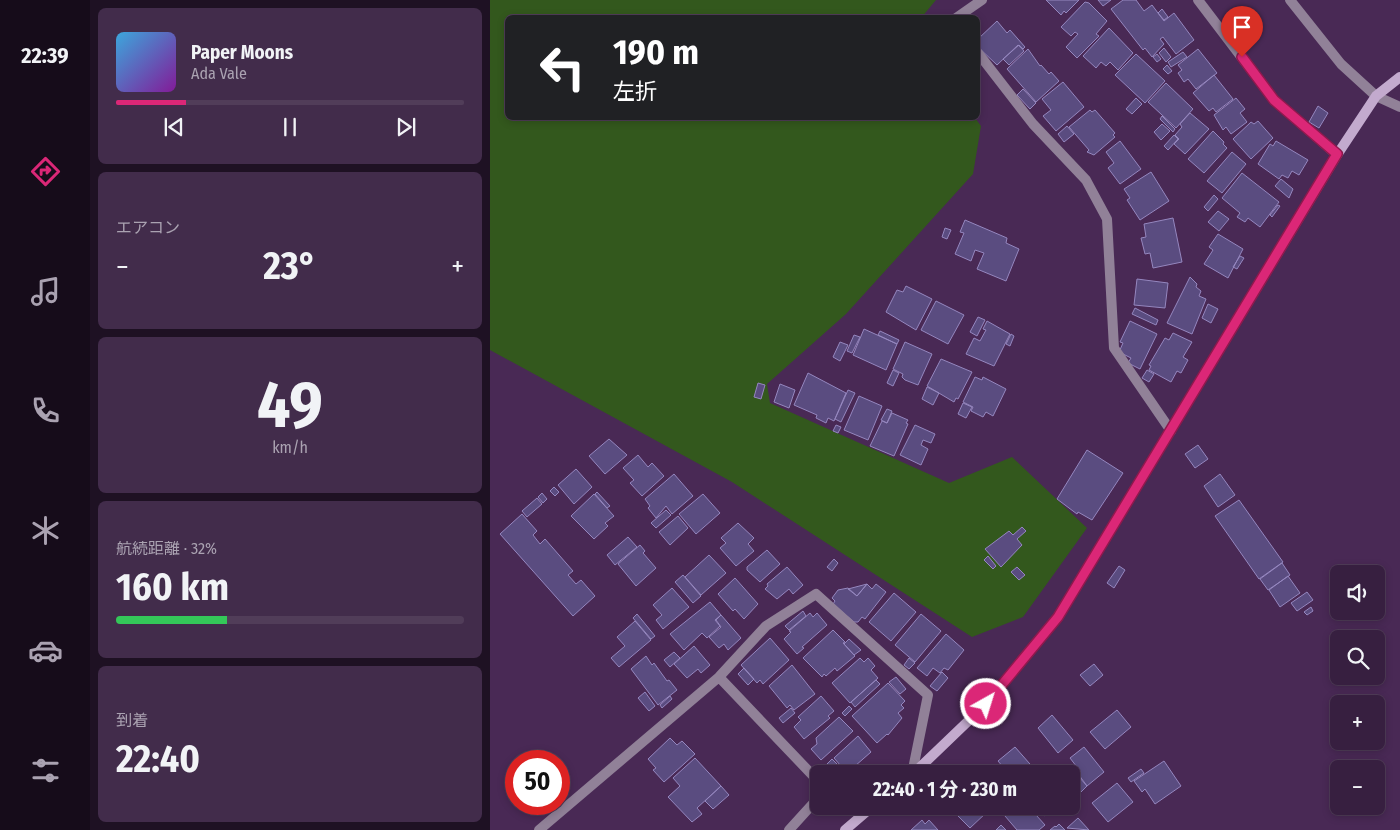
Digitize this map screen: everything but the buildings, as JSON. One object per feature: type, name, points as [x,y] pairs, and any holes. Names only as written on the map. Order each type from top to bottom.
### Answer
[{"type":"main road","points":[[922,765],[986,704],[1058,617],[1172,431],[1337,154],[1376,96],[1400,77]]},
{"type":"main road","points":[[844,830],[862,815]]},
{"type":"street","points":[[960,15],[982,0]]},
{"type":"street","points":[[1198,0],[1274,100],[1337,154]]},
{"type":"street","points":[[1290,0],[1341,64],[1376,96],[1400,107]]},
{"type":"street","points":[[980,56],[1033,124],[1086,180],[1107,219],[1114,348],[1172,431]]},
{"type":"street","points":[[539,830],[719,677],[766,626],[816,594],[928,695],[914,765]]},
{"type":"street","points":[[719,677],[810,773]]},
{"type":"street","points":[[789,830],[810,806]]},
{"type":"green space","points":[[490,0],[936,0],[924,15],[505,15],[505,120],[976,120],[981,126],[973,174],[846,314],[767,384],[770,403],[949,483],[1012,457],[1087,528],[1023,617],[972,637],[732,482],[490,350]]},
{"type":"route","points":[[986,704],[1058,617],[1172,431],[1337,154],[1274,100],[1242,57]]}]
